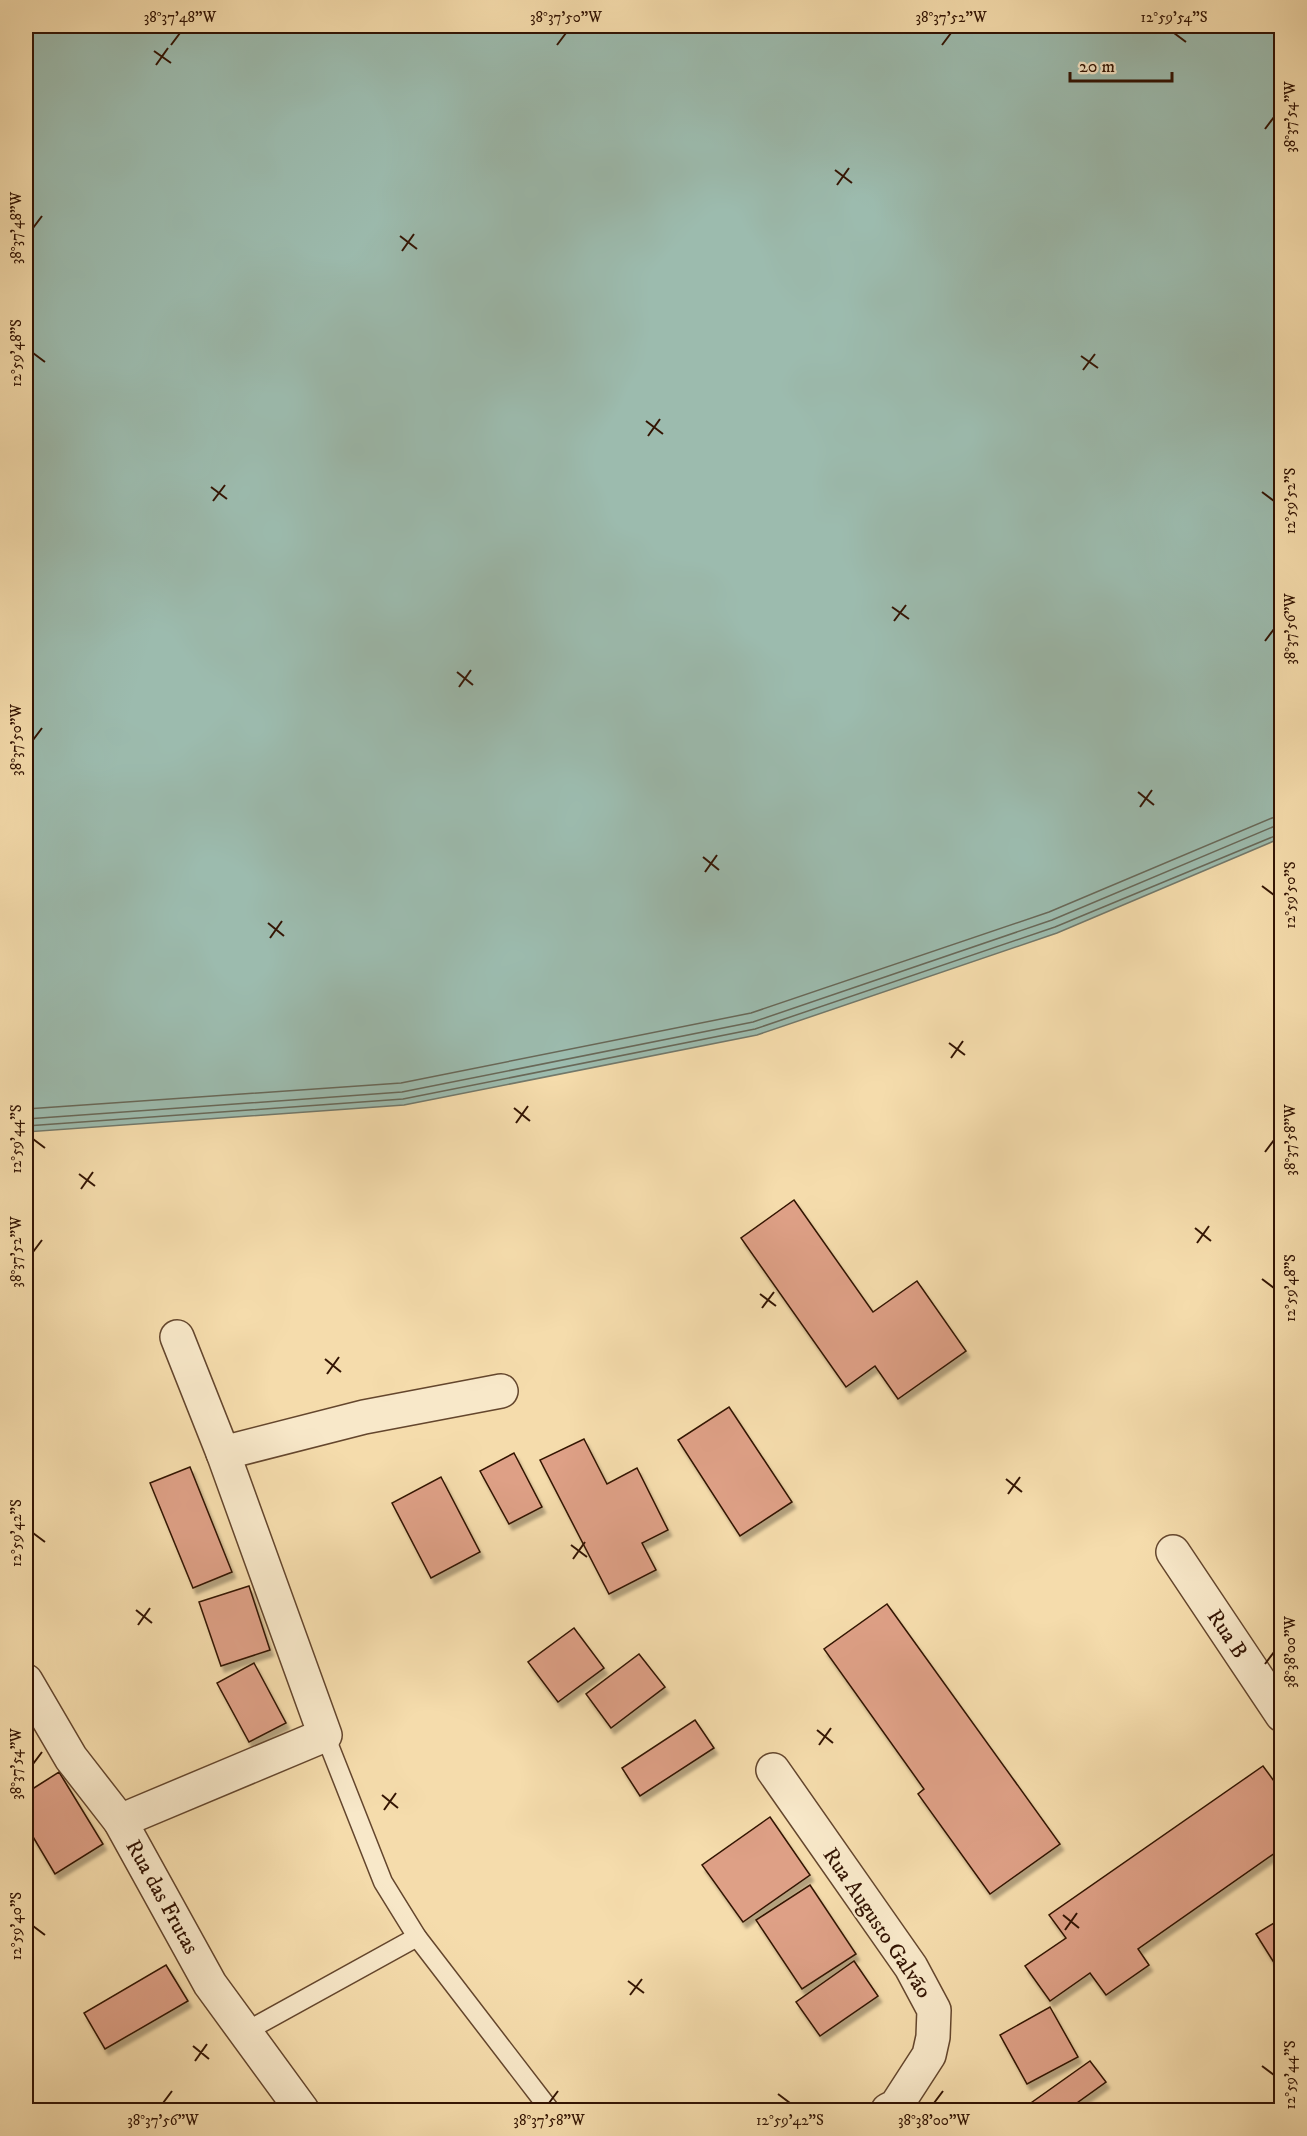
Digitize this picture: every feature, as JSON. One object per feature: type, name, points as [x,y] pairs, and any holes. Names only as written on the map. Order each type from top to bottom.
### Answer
[{"type":"street","points":[[120,1821],[325,1734],[223,1453],[177,1337]]},
{"type":"street","points":[[223,1453],[353,1420],[501,1391]]},
{"type":"street","name":"Rua B","points":[[1173,1552],[1281,1715]]},
{"type":"street","name":"Rua das Frutas","points":[[26,1681],[71,1758],[120,1821],[210,1984],[302,2110]]},
{"type":"street","name":"Rua Augusto Galvão","points":[[773,1770],[911,1967],[934,2010],[933,2037],[929,2055],[895,2109]]},
{"type":"lane","points":[[325,1734],[383,1882],[417,1936],[550,2110]]},
{"type":"lane","points":[[245,2032],[417,1936]]},
{"type":"water","points":[[26,26],[1281,26],[1281,838],[1057,933],[757,1035],[404,1105],[26,1132]]},
{"type":"building","points":[[794,1200],[873,1312],[917,1281],[966,1351],[898,1399],[875,1366],[846,1387],[741,1238]]},
{"type":"building","points":[[729,1407],[792,1502],[740,1536],[678,1440]]},
{"type":"building","points":[[584,1439],[607,1484],[637,1468],[668,1530],[642,1543],[656,1570],[609,1594],[540,1460]]},
{"type":"building","points":[[514,1453],[542,1507],[509,1524],[480,1471]]},
{"type":"building","points":[[190,1467],[232,1572],[193,1588],[150,1483]]},
{"type":"building","points":[[441,1477],[480,1552],[431,1578],[392,1503]]},
{"type":"building","points":[[249,1586],[270,1650],[221,1666],[199,1602]]},
{"type":"building","points":[[887,1604],[1060,1844],[990,1894],[918,1794],[924,1789],[824,1649]]},
{"type":"building","points":[[574,1628],[604,1668],[558,1702],[528,1662]]},
{"type":"building","points":[[639,1654],[665,1687],[611,1728],[586,1694]]},
{"type":"building","points":[[254,1663],[286,1723],[249,1742],[217,1683]]},
{"type":"building","points":[[695,1720],[714,1748],[640,1796],[622,1768]]},
{"type":"building","points":[[1263,1766],[1282,1792],[1282,1848],[1138,1949],[1149,1965],[1106,1995],[1090,1973],[1050,2001],[1025,1966],[1066,1938],[1049,1915]]},
{"type":"building","points":[[59,1772],[103,1844],[55,1874],[26,1825],[26,1793]]},
{"type":"building","points":[[770,1817],[810,1875],[743,1922],[702,1865]]},
{"type":"building","points":[[810,1885],[856,1954],[802,1989],[756,1920]]},
{"type":"building","points":[[1282,1918],[1282,1967],[1278,1969],[1256,1934]]},
{"type":"building","points":[[854,1961],[878,1996],[820,2036],[796,2002]]},
{"type":"building","points":[[166,1965],[188,2001],[105,2049],[84,2013]]},
{"type":"building","points":[[1050,2007],[1078,2057],[1027,2084],[1000,2035]]},
{"type":"building","points":[[1090,2061],[1106,2082],[1067,2110],[1021,2110]]}]
